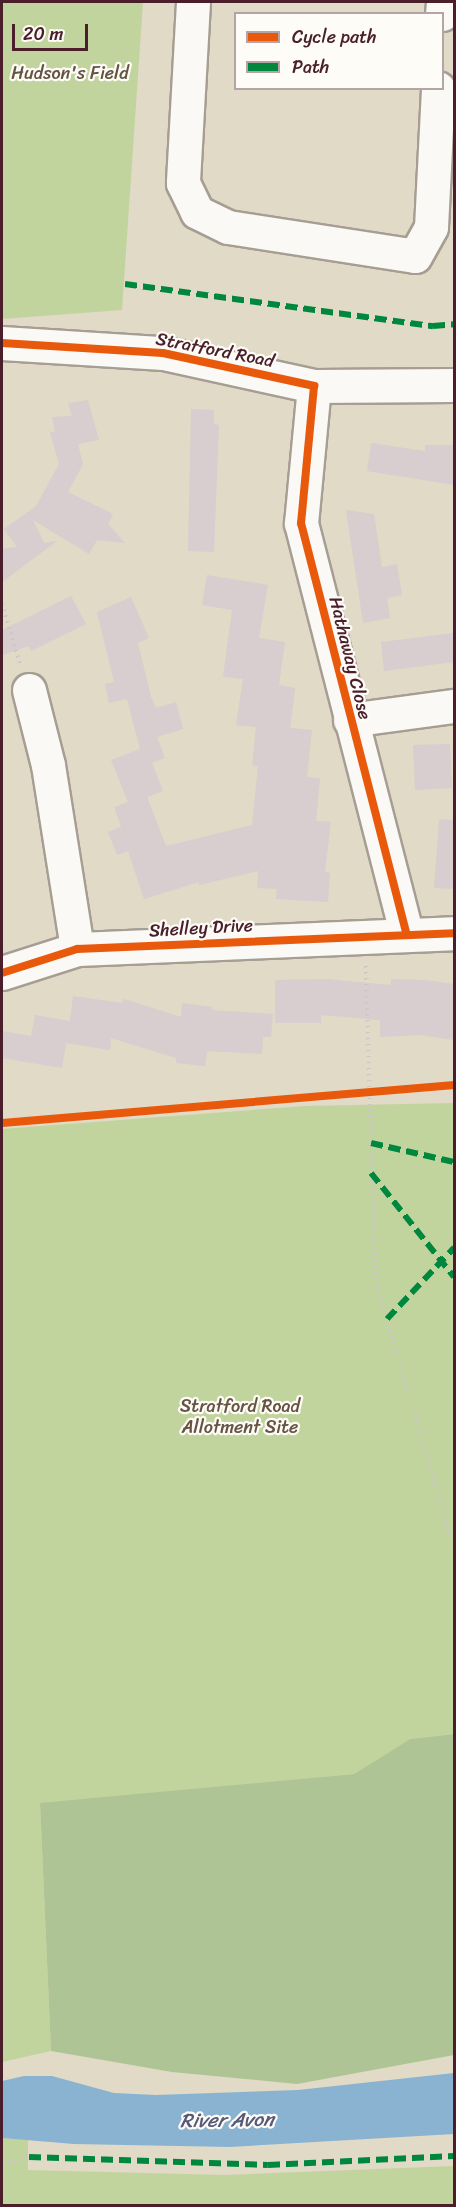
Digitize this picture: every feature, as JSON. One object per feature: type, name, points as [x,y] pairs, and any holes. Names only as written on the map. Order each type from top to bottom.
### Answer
[{"type":"street","points":[[194,2],[183,183],[197,212],[228,227],[415,256],[431,227],[438,90]]},
{"type":"street","name":"Stratford Road","points":[[2,343],[163,352],[314,386],[454,385]]},
{"type":"street","name":"Hathaway Close","points":[[314,386],[301,523],[406,933]]},
{"type":"street","points":[[29,690],[48,765],[77,949]]},
{"type":"street","points":[[350,720],[454,706]]},
{"type":"street","name":"Shelley Drive","points":[[2,973],[77,949],[406,933],[454,933]]},
{"type":"path","points":[[2,604],[29,690]]},
{"type":"path","points":[[365,935],[372,1092],[375,1278],[454,1548]]},
{"type":"path","points":[[360,1093],[384,1091]]},
{"type":"path","points":[[2,2164],[30,2157]]},
{"type":"green space","name":"Hudson's Field","points":[[2,2],[143,2],[122,310],[2,319]]},
{"type":"green space","name":"Stratford Road Allotment Site","points":[[454,1103],[454,1734],[410,1739],[354,1774],[40,1804],[51,2051],[2,2062],[2,1129],[305,1106]]},
{"type":"green space","points":[[454,1734],[454,2055],[297,2084],[172,2072],[51,2051],[40,1803],[354,1774],[410,1739]]},
{"type":"green space","points":[[2,2138],[28,2140],[28,2170],[225,2175],[454,2166],[454,2205],[2,2205]]},
{"type":"water","name":"River Avon","points":[[454,2073],[454,2134],[230,2147],[74,2144],[2,2138],[2,2081],[24,2076],[52,2076],[114,2093],[156,2095],[298,2090]]},
{"type":"building","points":[[88,400],[99,440],[78,444],[83,464],[68,492],[113,514],[108,524],[125,543],[97,540],[89,554],[33,520],[44,543],[57,541],[2,582],[2,549],[17,547],[4,529],[36,506],[59,464],[50,433],[55,431],[52,417],[72,416],[68,403]]},
{"type":"building","points":[[191,409],[214,410],[214,424],[219,425],[214,552],[188,551]]},
{"type":"building","points":[[371,443],[425,451],[425,445],[454,445],[454,485],[367,471]]},
{"type":"building","points":[[346,510],[374,514],[382,567],[397,564],[402,595],[387,598],[390,618],[363,623]]},
{"type":"building","points":[[207,575],[268,585],[259,638],[285,642],[279,685],[295,688],[290,728],[312,730],[307,777],[320,778],[316,821],[331,822],[325,872],[330,873],[328,902],[276,899],[277,889],[257,888],[258,871],[199,885],[199,882],[144,899],[128,851],[117,855],[108,832],[121,827],[114,807],[128,802],[111,760],[140,749],[127,699],[109,703],[105,684],[114,682],[97,612],[131,597],[149,638],[138,643],[151,697],[156,708],[176,702],[183,729],[157,737],[165,758],[152,763],[163,791],[147,797],[166,846],[252,825],[258,766],[252,765],[256,727],[236,725],[243,679],[223,677],[232,610],[202,605]]},
{"type":"building","points":[[71,596],[86,624],[31,651],[29,646],[2,655],[2,630]]},
{"type":"building","points":[[454,633],[454,662],[384,671],[381,642]]},
{"type":"building","points":[[450,744],[452,788],[415,790],[413,745]]},
{"type":"building","points":[[439,819],[454,820],[454,889],[434,888]]},
{"type":"building","points":[[325,979],[391,985],[391,979],[454,984],[454,1040],[420,1035],[380,1037],[380,1020],[321,1015],[321,1023],[275,1023],[275,980]]},
{"type":"building","points":[[73,996],[122,1003],[124,999],[181,1017],[182,1003],[212,1007],[212,1010],[273,1014],[271,1037],[263,1037],[262,1054],[207,1051],[205,1066],[176,1063],[176,1058],[111,1038],[110,1050],[66,1043],[62,1068],[2,1058],[2,1031],[31,1036],[35,1015],[70,1021]]},
{"type":"marked path","points":[[125,284],[433,326],[454,324]]},
{"type":"marked path","points":[[371,1143],[454,1162]]},
{"type":"marked path","points":[[371,1173],[454,1277]]},
{"type":"marked path","points":[[387,1319],[454,1248]]},
{"type":"marked path","points":[[29,2157],[268,2165],[454,2156]]},
{"type":"cycle path","points":[[2,343],[163,353],[314,386],[301,523],[406,933]]},
{"type":"cycle path","points":[[2,973],[77,949],[454,933]]},
{"type":"cycle path","points":[[2,1123],[454,1085]]}]
